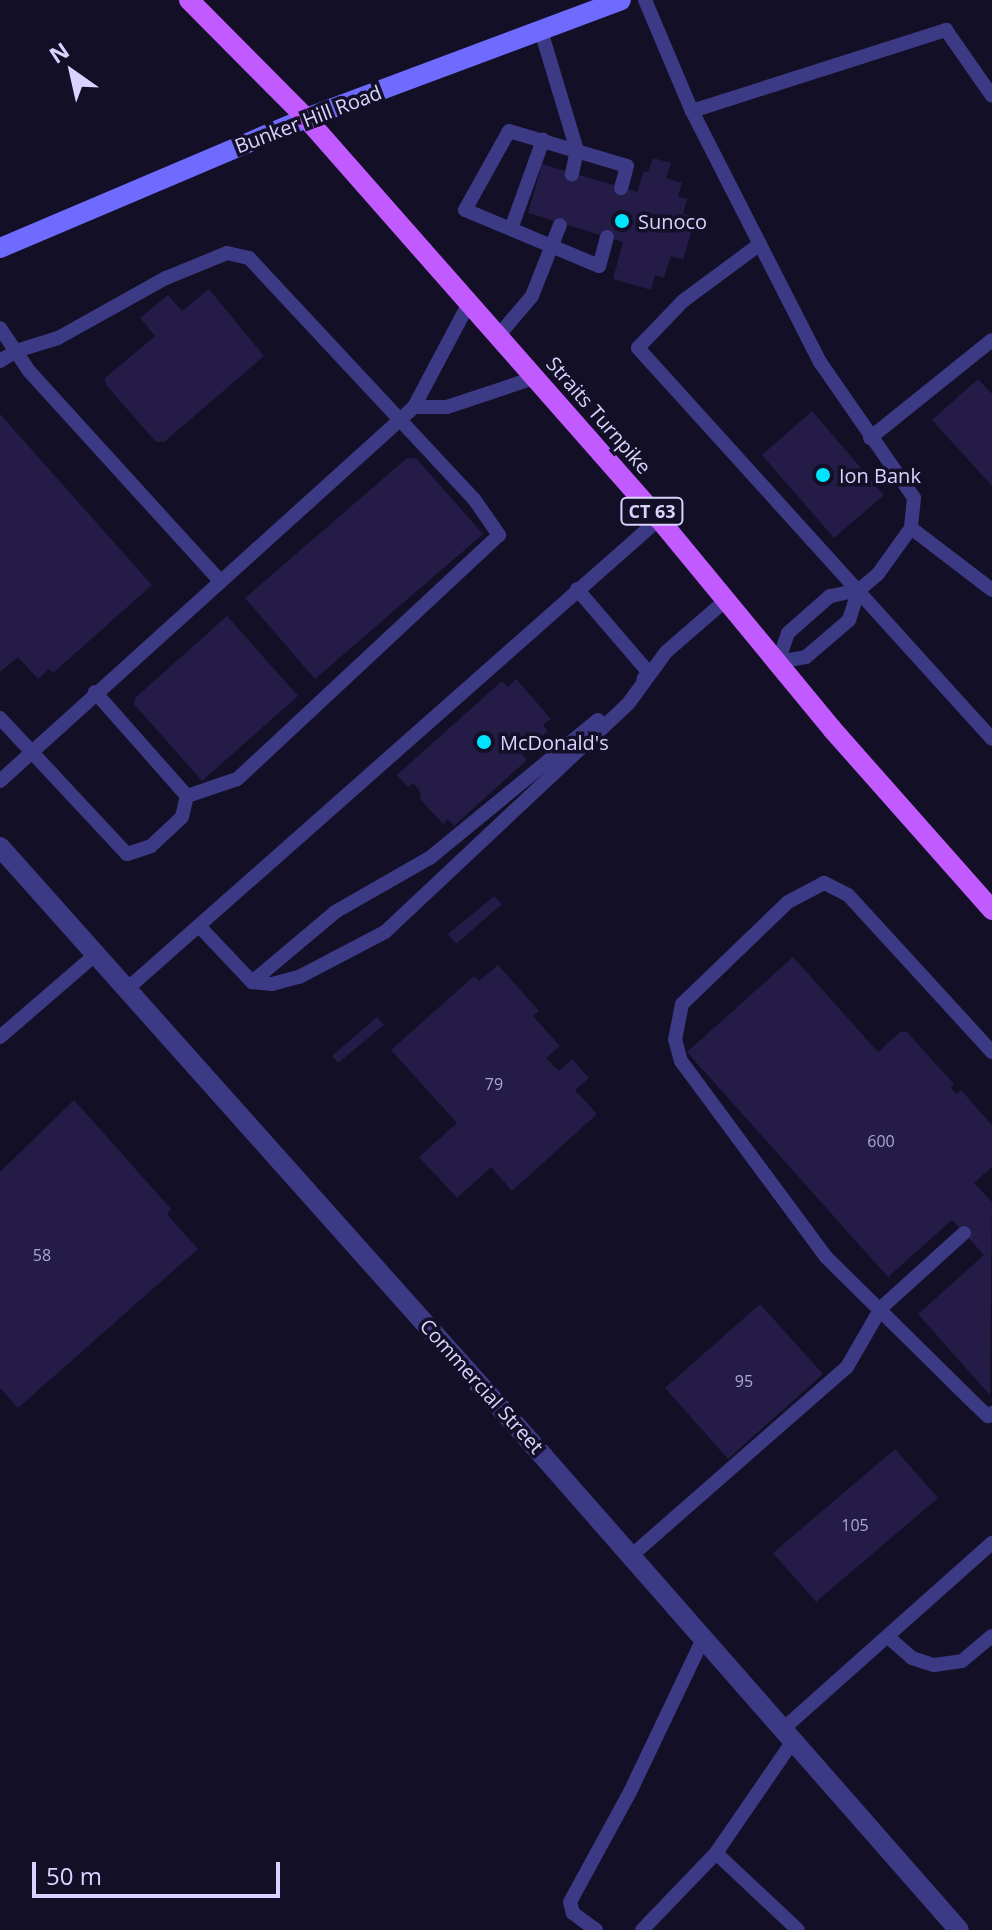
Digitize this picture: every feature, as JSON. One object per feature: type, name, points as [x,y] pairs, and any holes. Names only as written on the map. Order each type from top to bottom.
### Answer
[{"type":"main road","name":"Straits Turnpike","points":[[189,0],[306,118],[659,519],[992,910]]},
{"type":"main road","name":"Bunker Hill Road","points":[[0,248],[306,118],[621,0]]},
{"type":"street","name":"Commercial Street","points":[[0,847],[631,1556],[953,1928]]},
{"type":"lane","points":[[645,0],[692,111],[820,362],[914,498],[911,528],[878,574],[859,590],[830,596],[788,633],[778,662],[806,657],[849,620],[859,590]]},
{"type":"lane","points":[[692,111],[946,30],[992,96]]},
{"type":"lane","points":[[541,31],[577,150],[572,174]]},
{"type":"lane","points":[[607,237],[599,266],[465,210],[509,131],[627,166],[621,188]]},
{"type":"lane","points":[[511,229],[543,140]]},
{"type":"lane","points":[[498,336],[532,296],[560,225]]},
{"type":"lane","points":[[760,244],[683,301],[638,348],[992,739]]},
{"type":"lane","points":[[0,361],[16,351],[58,338],[166,278],[227,253],[249,258],[474,499],[499,535],[237,779],[187,796]]},
{"type":"lane","points":[[0,781],[414,407],[469,303]]},
{"type":"lane","points":[[0,328],[29,371],[219,580]]},
{"type":"lane","points":[[870,438],[992,340]]},
{"type":"lane","points":[[414,407],[447,407],[534,378]]},
{"type":"lane","points":[[127,989],[659,519]]},
{"type":"lane","points":[[911,528],[992,590]]},
{"type":"lane","points":[[577,589],[649,673]]},
{"type":"lane","points":[[200,927],[252,982],[272,984],[299,977],[385,932],[628,704],[666,652],[726,600]]},
{"type":"lane","points":[[252,982],[335,912],[431,857],[606,713],[649,673]]},
{"type":"lane","points":[[95,692],[187,796]]},
{"type":"lane","points":[[0,718],[127,854],[151,846],[182,817],[187,796]]},
{"type":"lane","points":[[992,1052],[848,895],[824,883],[788,902],[682,1004],[675,1039],[681,1061],[826,1257],[975,1404],[988,1416],[992,1413]]},
{"type":"lane","points":[[0,1037],[96,954]]},
{"type":"lane","points":[[631,1556],[847,1367],[881,1308],[964,1233]]},
{"type":"lane","points":[[642,1930],[716,1853],[788,1735],[888,1637],[992,1543]]},
{"type":"lane","points":[[888,1637],[912,1658],[934,1665],[962,1661],[992,1636]]},
{"type":"lane","points":[[596,1930],[573,1913],[570,1902],[630,1792],[703,1639]]},
{"type":"lane","points":[[716,1853],[798,1930]]},
{"type":"building","name":"Sunoco","points":[[653,158],[671,163],[666,178],[682,183],[678,196],[687,199],[683,214],[696,217],[683,260],[671,256],[664,278],[655,275],[651,290],[613,279],[623,242],[528,213],[542,164],[637,192],[644,171],[648,172]]},
{"type":"building","points":[[209,289],[264,356],[164,442],[156,442],[106,385],[105,378],[155,336],[140,318],[168,295],[182,311]]},
{"type":"building","points":[[978,379],[992,394],[992,486],[932,420]]},
{"type":"building","name":"Ion Bank","points":[[812,411],[884,495],[834,538],[762,455]]},
{"type":"building","points":[[0,414],[152,585],[53,673],[49,669],[38,679],[18,657],[0,672]]},
{"type":"building","points":[[407,458],[416,458],[483,534],[315,679],[245,598]]},
{"type":"building","points":[[227,616],[298,696],[202,781],[134,704],[135,698]]},
{"type":"building","name":"McDonald's","points":[[516,679],[551,719],[543,725],[548,731],[522,754],[527,760],[454,826],[448,819],[443,824],[420,799],[421,793],[413,783],[408,787],[397,775],[502,681],[508,687]]},
{"type":"building","points":[[494,896],[502,904],[456,944],[448,934]]},
{"type":"building","points":[[793,957],[878,1052],[900,1032],[907,1032],[954,1084],[951,1088],[956,1094],[961,1090],[992,1125],[992,1167],[974,1183],[992,1202],[990,1395],[918,1314],[984,1255],[952,1220],[888,1277],[687,1052]]},
{"type":"building","points":[[498,965],[539,1011],[533,1016],[560,1046],[546,1058],[559,1071],[572,1059],[589,1078],[575,1090],[597,1114],[512,1191],[491,1167],[457,1198],[419,1157],[457,1123],[391,1050],[474,976],[479,981]]},
{"type":"building","points":[[377,1017],[384,1025],[338,1063],[332,1056]]},
{"type":"building","points":[[74,1100],[171,1209],[167,1214],[198,1249],[18,1408],[0,1388],[0,1172]]},
{"type":"building","points":[[760,1304],[823,1374],[728,1459],[665,1388]]},
{"type":"building","points":[[895,1449],[938,1498],[816,1602],[773,1553]]},
{"type":"place","name":"Sunoco","points":[[622,221]]},
{"type":"place","name":"Ion Bank","points":[[823,475]]},
{"type":"place","name":"McDonald's","points":[[484,742]]}]
